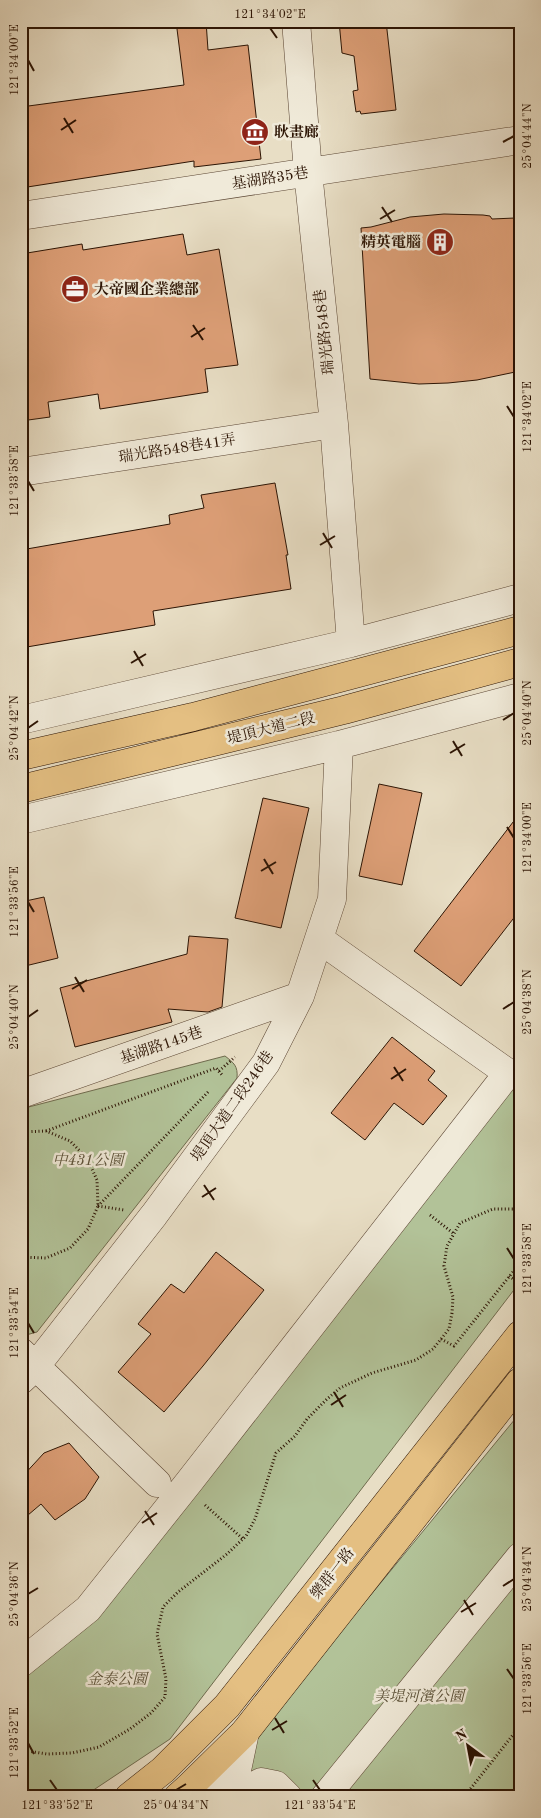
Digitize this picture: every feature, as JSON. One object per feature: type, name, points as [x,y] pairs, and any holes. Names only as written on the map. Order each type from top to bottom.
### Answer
[{"type":"main road","name":"堤頂大道二段","points":[[21,756],[193,716],[520,630]]},
{"type":"main road","name":"堤頂大道二段","points":[[21,789],[344,710],[520,662]]},
{"type":"main road","name":"樂群一路","points":[[129,1797],[163,1770],[228,1706],[520,1335]]},
{"type":"main road","name":"樂群一路","points":[[178,1797],[245,1732],[520,1382]]},
{"type":"street","name":"瑞光路548巷","points":[[296,21],[308,172],[334,424],[351,643]]},
{"type":"street","name":"基湖路35巷","points":[[21,216],[520,140]]},
{"type":"street","name":"瑞光路548巷41弄","points":[[21,472],[334,424]]},
{"type":"street","points":[[21,720],[351,643],[520,598]]},
{"type":"street","name":"堤頂大道二段","points":[[21,820],[339,745],[520,697]]},
{"type":"street","name":"堤頂大道二段246巷","points":[[26,1366],[154,1215],[266,1063],[300,996],[332,899],[339,745]]},
{"type":"street","points":[[21,1663],[88,1608],[189,1482],[514,1066],[319,939]]},
{"type":"street","name":"基湖路145巷","points":[[21,1094],[300,996]]},
{"type":"street","points":[[26,1366],[157,1483]]},
{"type":"street","points":[[325,1797],[520,1557]]},
{"type":"street","points":[[211,1797],[237,1770],[245,1732]]},
{"type":"street","points":[[238,1797],[244,1791],[261,1782],[276,1785],[288,1797]]},
{"type":"path","points":[[21,1132],[46,1131],[216,1068],[223,1076],[216,1083]]},
{"type":"path","points":[[21,1258],[46,1258],[70,1248],[88,1229],[98,1206],[210,1090]]},
{"type":"path","points":[[46,1131],[70,1141],[87,1158],[97,1180],[98,1206]]},
{"type":"path","points":[[21,1750],[47,1754],[72,1753],[99,1747],[130,1729],[151,1712],[165,1697],[166,1679],[157,1634],[163,1607],[178,1592],[227,1554],[246,1536],[255,1519],[276,1453],[295,1436],[307,1419],[340,1388],[372,1373],[416,1360],[433,1349],[449,1329],[453,1297],[444,1266],[447,1246],[460,1223],[493,1209],[514,1209],[520,1211]]},
{"type":"path","points":[[441,1339],[454,1346],[520,1262]]},
{"type":"path","points":[[509,1276],[520,1284]]},
{"type":"path","points":[[464,1797],[520,1726]]},
{"type":"green space","name":"中431公園","points":[[225,1056],[235,1065],[237,1078],[37,1332],[26,1335],[21,1329],[21,1109]]},
{"type":"green space","name":"金泰公園","points":[[520,1058],[520,1282],[170,1739],[83,1797],[21,1797],[21,1653],[53,1633],[177,1487]]},
{"type":"green space","name":"美堤河濱公園","points":[[520,1413],[520,1797],[205,1797]]},
{"type":"building","points":[[176,21],[206,21],[208,50],[248,45],[261,159],[194,167],[194,161],[21,188],[21,107],[184,85]]},
{"type":"building","points":[[339,21],[386,21],[396,110],[361,114],[360,111],[356,112],[353,91],[358,90],[354,56],[342,53]]},
{"type":"building","points":[[444,214],[483,215],[490,216],[492,219],[515,218],[520,274],[520,371],[477,380],[448,383],[419,384],[370,379],[361,228],[410,217]]},
{"type":"building","points":[[183,234],[187,255],[219,249],[238,365],[205,369],[208,392],[100,409],[98,394],[48,402],[50,417],[21,421],[21,254],[82,244],[83,250]]},
{"type":"building","points":[[275,483],[288,555],[286,555],[291,589],[153,611],[155,625],[21,648],[21,550],[170,524],[169,515],[204,508],[201,495]]},
{"type":"building","points":[[379,784],[422,793],[402,885],[359,876]]},
{"type":"building","points":[[263,798],[309,808],[281,928],[235,918]]},
{"type":"building","points":[[520,813],[520,910],[461,986],[414,951]]},
{"type":"building","points":[[44,897],[58,958],[21,967],[21,902]]},
{"type":"building","points":[[189,936],[228,939],[222,1007],[208,1012],[168,1009],[172,1022],[75,1047],[60,988],[187,954]]},
{"type":"building","points":[[392,1037],[435,1071],[428,1080],[447,1096],[423,1125],[394,1103],[365,1140],[331,1113]]},
{"type":"building","points":[[216,1252],[264,1290],[164,1412],[118,1372],[151,1334],[138,1324],[171,1284],[184,1293]]},
{"type":"building","points":[[69,1443],[99,1477],[85,1499],[55,1520],[41,1504],[21,1521],[21,1478],[44,1453]]},
{"type":"place","name":"耿畫廊","points":[[255,132]]},
{"type":"place","name":"精英電腦","points":[[440,242]]},
{"type":"place","name":"大帝國企業總部","points":[[75,289]]}]
